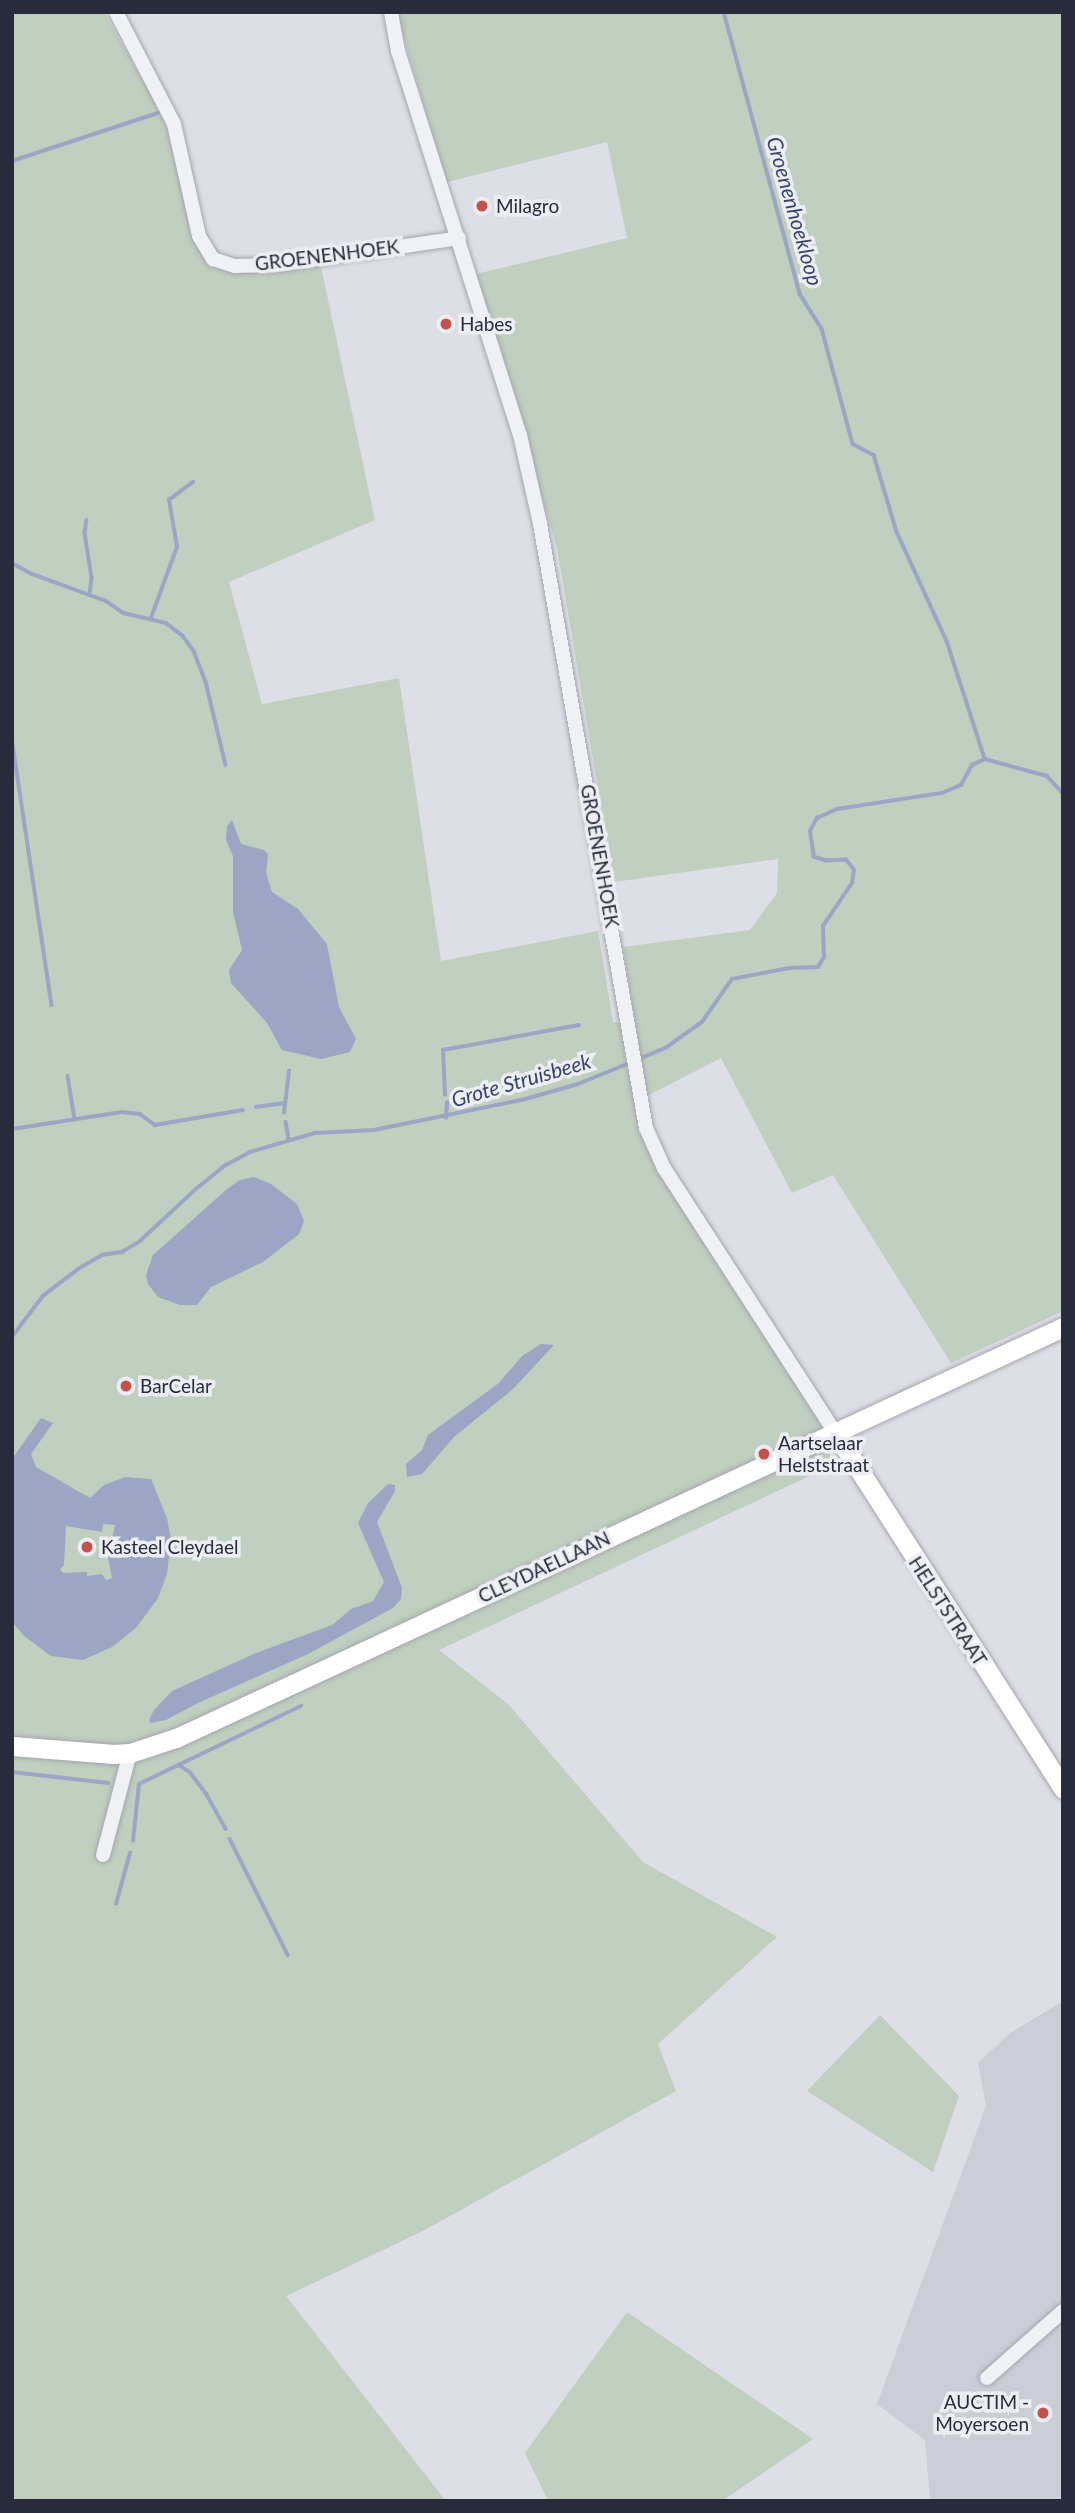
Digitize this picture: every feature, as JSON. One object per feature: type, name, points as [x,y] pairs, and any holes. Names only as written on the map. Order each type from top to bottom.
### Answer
[{"type":"street","name":"GROENENHOEK","points":[[116,12],[174,124],[199,236],[213,259],[235,266],[275,265],[459,238]]},
{"type":"street","name":"GROENENHOEK","points":[[391,12],[398,51],[520,435],[540,524],[646,1128],[656,1154],[835,1433]]},
{"type":"street","name":"CLEYDAELLAAN","points":[[12,1746],[84,1754],[130,1753],[176,1738],[1063,1327]]},
{"type":"street","name":"HELSTSTRAAT","points":[[835,1433],[1063,1789]]},
{"type":"street","points":[[103,1855],[130,1753]]},
{"type":"street","points":[[988,2378],[1063,2311]]},
{"type":"shaded area","points":[[1063,2001],[1063,2501],[930,2501],[925,2440],[877,2404],[986,2106],[978,2063],[1010,2033]]},
{"type":"green space","points":[[12,12],[104,12],[164,118],[182,190],[209,263],[320,262],[375,520],[229,582],[262,704],[399,678],[441,961],[598,931],[613,1022],[621,1022],[627,1071],[630,1071],[641,1128],[816,1408],[833,1465],[439,1650],[508,1704],[643,1862],[777,1937],[658,2044],[676,2091],[423,2231],[286,2296],[446,2501],[12,2501]]},
{"type":"green space","points":[[396,12],[1063,12],[1063,1311],[951,1363],[833,1175],[792,1193],[721,1058],[647,1096],[623,947],[750,930],[777,893],[778,859],[614,882],[557,548],[476,274],[627,238],[607,142],[447,182]]},
{"type":"green space","points":[[880,2015],[959,2096],[933,2172],[807,2091]]},
{"type":"green space","points":[[627,2312],[813,2439],[722,2501],[548,2501],[525,2453]]},
{"type":"water","points":[[232,820],[241,844],[264,850],[268,854],[266,873],[272,892],[298,909],[327,944],[339,1007],[356,1039],[350,1052],[321,1059],[282,1050],[267,1023],[231,983],[229,970],[242,950],[233,912],[233,856],[226,840],[227,826]]},
{"type":"water","points":[[254,1177],[271,1184],[297,1204],[304,1221],[299,1234],[263,1262],[211,1287],[197,1305],[180,1305],[158,1297],[148,1284],[146,1275],[153,1255],[227,1189],[240,1180]]},
{"type":"water","points":[[541,1344],[554,1345],[513,1389],[454,1437],[422,1474],[407,1477],[406,1464],[422,1450],[428,1435],[499,1383],[522,1356]]},
{"type":"water","points":[[41,1418],[53,1423],[31,1454],[36,1467],[90,1498],[104,1485],[125,1477],[151,1479],[167,1518],[171,1539],[167,1574],[158,1598],[136,1628],[112,1647],[83,1660],[51,1656],[24,1636],[12,1622],[12,1459]],"holes":[[[103,1524],[115,1525],[108,1558],[112,1578],[106,1580],[102,1574],[87,1576],[87,1572],[63,1573],[60,1569],[64,1565],[66,1526],[102,1532]]]},
{"type":"water","points":[[388,1484],[395,1485],[395,1491],[377,1522],[402,1588],[401,1599],[393,1608],[308,1654],[166,1720],[150,1723],[154,1710],[172,1691],[256,1653],[332,1625],[351,1609],[373,1601],[384,1582],[358,1523],[368,1503]]},
{"type":"waterway","name":"Groenenhoekloop","points":[[724,12],[800,294],[822,329],[853,444],[874,455],[897,532],[947,641],[985,759]]},
{"type":"waterway","points":[[12,161],[158,113]]},
{"type":"waterway","points":[[151,618],[177,547],[169,500],[193,482]]},
{"type":"waterway","points":[[87,520],[85,533],[92,578],[90,594]]},
{"type":"waterway","points":[[12,563],[32,574],[106,601],[124,613],[166,623],[183,636],[194,651],[206,682],[226,765]]},
{"type":"waterway","points":[[12,738],[52,1005]]},
{"type":"waterway","name":"Grote Struisbeek","points":[[639,1059],[667,1047],[702,1022],[732,979],[789,968],[818,967],[824,957],[823,926],[852,883],[854,870],[846,860],[826,861],[814,857],[810,831],[817,818],[837,809],[942,793],[961,785],[972,765],[985,759],[1047,776],[1063,793]]},
{"type":"waterway","points":[[445,1095],[443,1050],[579,1025]]},
{"type":"waterway","name":"Grote Struisbeek","points":[[12,1337],[43,1296],[78,1269],[102,1255],[122,1252],[140,1241],[196,1189],[226,1165],[250,1152],[315,1133],[374,1130],[522,1100],[578,1084],[632,1062]]},
{"type":"waterway","points":[[284,1113],[289,1071]]},
{"type":"waterway","points":[[68,1076],[75,1119]]},
{"type":"waterway","points":[[256,1107],[283,1103]]},
{"type":"waterway","points":[[446,1118],[447,1103]]},
{"type":"waterway","points":[[12,1129],[122,1112],[140,1114],[155,1125],[243,1110]]},
{"type":"waterway","points":[[286,1122],[289,1139]]},
{"type":"waterway","points":[[133,1841],[139,1784],[301,1706]]},
{"type":"waterway","points":[[179,1765],[190,1772],[206,1793],[226,1829]]},
{"type":"waterway","points":[[12,1772],[108,1783]]},
{"type":"waterway","points":[[230,1839],[288,1955]]},
{"type":"waterway","points":[[116,1904],[130,1853]]},
{"type":"place","name":"Milagro","points":[[482,206]]},
{"type":"place","name":"Habes","points":[[446,324]]},
{"type":"place","name":"BarCelar","points":[[126,1386]]},
{"type":"place","name":"Aartselaar Helststraat","points":[[764,1454]]},
{"type":"place","name":"Kasteel Cleydael","points":[[87,1547]]},
{"type":"place","name":"AUCTIM - Moyersoen","points":[[1043,2413]]}]
